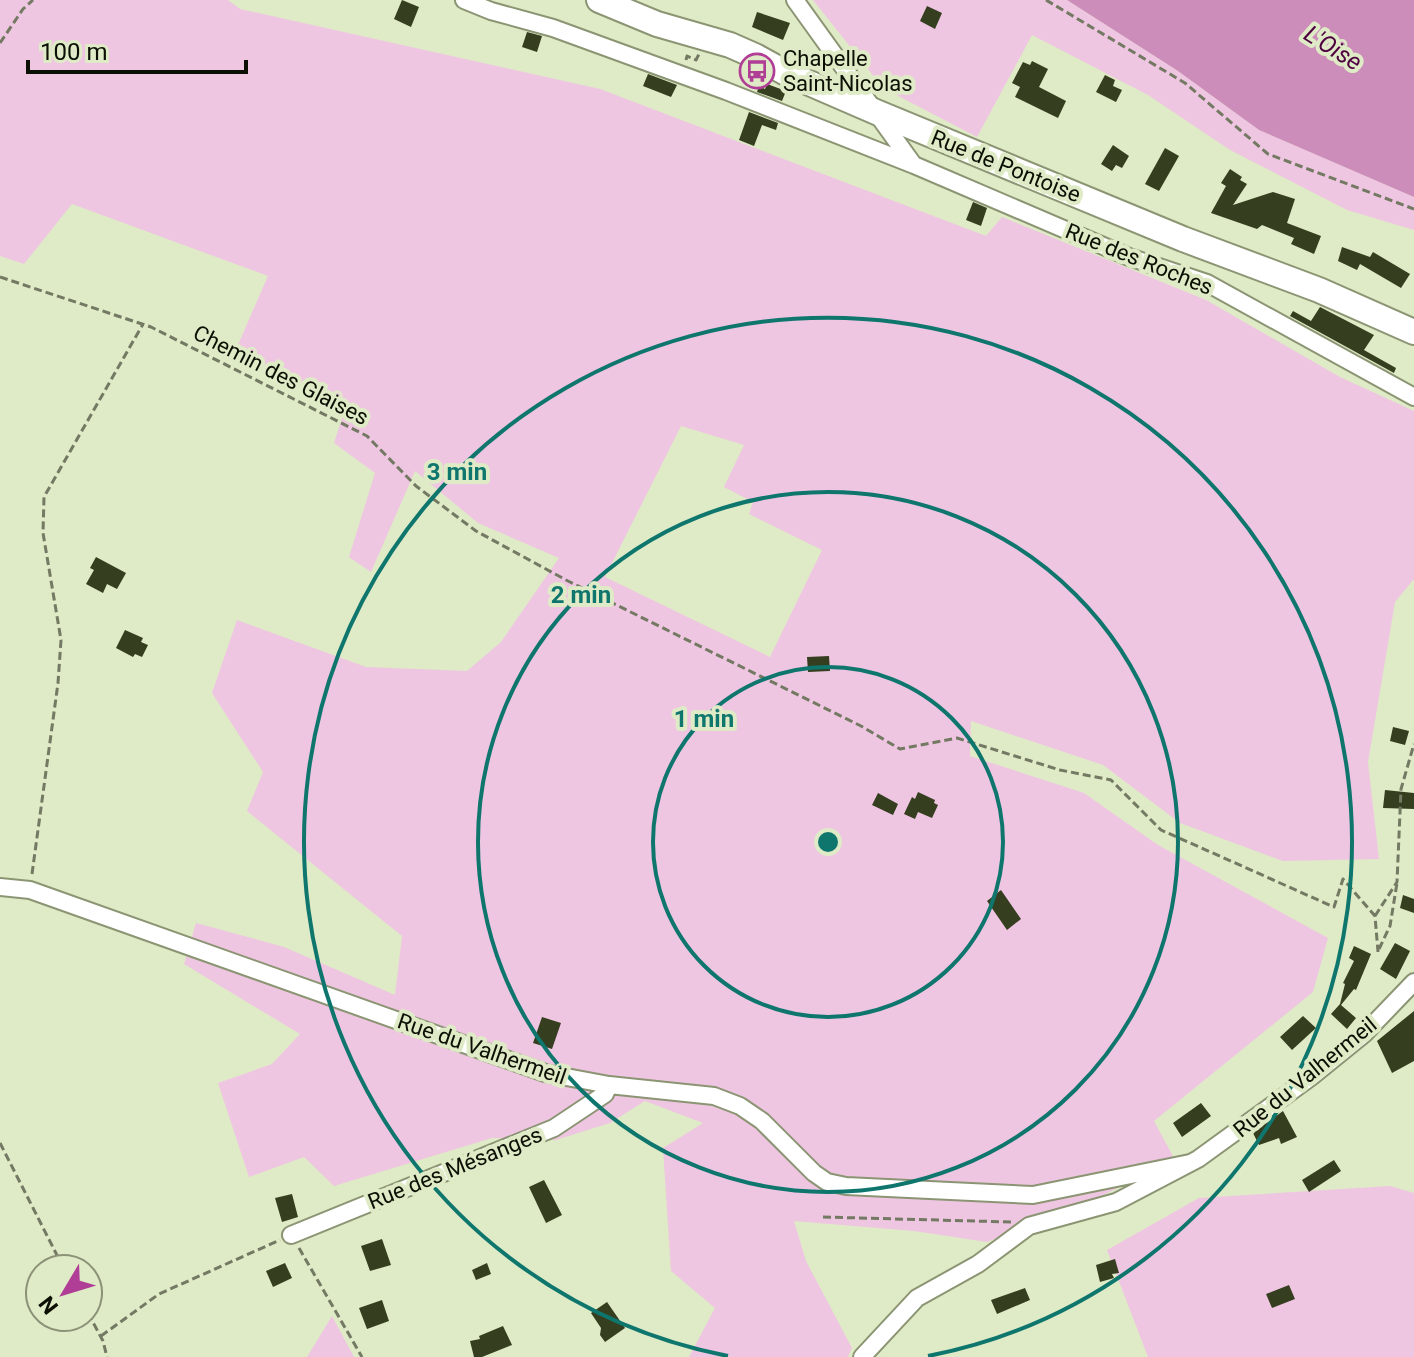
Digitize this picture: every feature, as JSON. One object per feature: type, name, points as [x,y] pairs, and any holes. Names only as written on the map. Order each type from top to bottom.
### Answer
[{"type":"main road","name":"Rue de Pontoise","points":[[599,0],[657,24],[730,45],[876,112],[1183,239],[1319,290],[1414,332]]},
{"type":"street","name":"Rue des Roches","points":[[464,0],[553,28],[726,91],[914,165],[1129,257],[1207,283],[1414,397]]},
{"type":"street","points":[[795,0],[914,165]]},
{"type":"street","name":"Rue du Valhermeil","points":[[0,887],[30,890],[545,1073],[609,1085],[714,1096],[740,1106],[762,1121],[827,1182],[846,1186],[1033,1195],[1190,1163]]},
{"type":"street","name":"Rue du Valhermeil","points":[[1029,1226],[1116,1202],[1190,1163],[1311,1077],[1364,1034],[1414,982]]},
{"type":"street","name":"Rue des Mésanges","points":[[291,1235],[554,1128],[605,1094],[609,1085]]},
{"type":"street","points":[[862,1357],[917,1298],[978,1264],[1029,1226]]},
{"type":"path","points":[[0,43],[23,9],[33,0]]},
{"type":"path","points":[[1046,0],[1185,83],[1268,154],[1414,209]]},
{"type":"path","name":"Chemin des Glaises","points":[[0,277],[143,324],[367,436],[416,486],[476,531],[582,588],[861,726],[900,749],[957,738],[1060,770],[1111,780],[1161,830],[1334,907],[1343,879],[1375,916]]},
{"type":"path","points":[[30,890],[61,640],[43,533],[44,497],[143,324]]},
{"type":"path","points":[[1397,882],[1375,916],[1378,952],[1390,926],[1397,882],[1401,789],[1414,744]]},
{"type":"path","points":[[0,1143],[56,1253]]},
{"type":"path","points":[[823,1217],[977,1219],[1029,1226]]},
{"type":"path","points":[[101,1336],[159,1294],[291,1235],[362,1357]]},
{"type":"path","points":[[99,1333],[107,1357]]},
{"type":"shaded area","points":[[0,0],[228,0],[240,9],[600,89],[986,236],[1002,217],[1206,300],[1340,377],[1414,411],[1414,579],[1395,602],[1368,762],[1379,859],[1283,861],[1180,823],[1103,765],[971,721],[970,756],[1084,793],[1158,845],[1328,938],[1313,992],[1154,1121],[1175,1160],[1093,1200],[987,1242],[914,1231],[794,1221],[806,1261],[852,1348],[848,1357],[689,1357],[715,1308],[671,1271],[663,1148],[703,1123],[645,1101],[610,1123],[556,1140],[492,1138],[334,1186],[304,1157],[249,1177],[218,1083],[272,1064],[300,1034],[184,964],[196,923],[284,947],[395,995],[402,936],[247,811],[263,772],[212,693],[237,620],[366,667],[467,671],[501,642],[559,558],[478,523],[415,471],[371,572],[349,557],[375,473],[334,443],[346,406],[234,354],[268,276],[72,204],[24,264],[0,256]],"holes":[[[681,426],[744,445],[724,487],[753,502],[749,514],[822,550],[770,657],[605,577]]]},
{"type":"shaded area","points":[[813,0],[1067,0],[1178,71],[1259,130],[1414,197],[1414,230],[1347,210],[1230,150],[1148,95],[1032,35],[977,137],[883,88]]},
{"type":"shaded area","points":[[1390,1186],[1414,1193],[1414,1357],[1148,1357],[1107,1250],[1199,1198]]},
{"type":"shaded area","points":[[332,1316],[354,1357],[307,1357]]},
{"type":"water","name":"L'Oise","points":[[1067,0],[1414,0],[1414,197],[1259,130],[1178,71]]},
{"type":"building","points":[[402,0],[419,7],[411,27],[394,19]]},
{"type":"building","points":[[927,6],[942,13],[935,29],[920,21]]},
{"type":"building","points":[[757,12],[790,23],[783,40],[752,27]]},
{"type":"building","points":[[527,32],[542,36],[537,52],[522,47]]},
{"type":"building","points":[[1032,61],[1048,69],[1039,87],[1066,101],[1058,118],[1015,97],[1020,87],[1012,83],[1023,62],[1030,65]]},
{"type":"building","points":[[648,74],[677,85],[671,97],[643,86]]},
{"type":"building","points":[[1105,75],[1115,80],[1113,86],[1122,90],[1116,102],[1096,92]]},
{"type":"building","points":[[767,84],[786,91],[782,101],[757,92],[759,86],[765,89]]},
{"type":"building","points":[[749,112],[778,123],[776,130],[762,125],[754,146],[739,140]]},
{"type":"building","points":[[1113,145],[1129,156],[1122,168],[1116,165],[1112,171],[1101,164]]},
{"type":"building","points":[[1165,148],[1179,156],[1159,191],[1145,184]]},
{"type":"building","points":[[1230,169],[1247,184],[1233,205],[1273,192],[1295,199],[1287,223],[1321,236],[1314,254],[1291,244],[1294,238],[1262,225],[1257,229],[1211,213],[1226,186],[1221,183]]},
{"type":"building","points":[[973,202],[987,208],[981,226],[966,220]]},
{"type":"building","points":[[1342,247],[1370,257],[1373,252],[1410,274],[1401,288],[1360,264],[1357,270],[1338,261]]},
{"type":"building","points":[[1320,307],[1374,335],[1364,350],[1396,368],[1394,373],[1290,316],[1293,311],[1311,321]]},
{"type":"building","points":[[96,557],[126,573],[117,589],[107,584],[103,593],[86,584],[94,570],[90,568]]},
{"type":"building","points":[[125,630],[143,638],[141,642],[148,645],[142,657],[135,654],[133,657],[116,648]]},
{"type":"building","points":[[829,656],[830,671],[808,672],[807,657]]},
{"type":"building","points":[[1393,727],[1409,731],[1405,745],[1390,741]]},
{"type":"building","points":[[1385,790],[1414,793],[1414,809],[1383,808]]},
{"type":"building","points":[[918,792],[935,800],[934,803],[938,805],[932,818],[918,812],[915,819],[904,814]]},
{"type":"building","points":[[878,793],[898,804],[893,815],[872,805]]},
{"type":"building","points":[[1001,890],[1021,919],[1007,930],[987,901]]},
{"type":"building","points":[[1403,895],[1414,899],[1414,913],[1400,908]]},
{"type":"building","points":[[1395,943],[1410,951],[1396,979],[1380,969]]},
{"type":"building","points":[[1354,946],[1371,954],[1356,990],[1341,1005],[1356,1018],[1347,1029],[1331,1014],[1340,1004],[1343,983],[1354,961],[1349,958]]},
{"type":"building","points":[[1414,1011],[1414,1061],[1392,1073],[1377,1041]]},
{"type":"building","points":[[1303,1016],[1316,1028],[1292,1050],[1280,1037]]},
{"type":"building","points":[[542,1017],[561,1023],[552,1049],[533,1043]]},
{"type":"building","points":[[1201,1103],[1211,1116],[1182,1137],[1173,1123]]},
{"type":"building","points":[[1283,1111],[1297,1137],[1281,1144],[1279,1138],[1259,1145],[1253,1133]]},
{"type":"building","points":[[1334,1160],[1341,1171],[1309,1192],[1302,1180]]},
{"type":"building","points":[[544,1180],[562,1215],[546,1223],[529,1187]]},
{"type":"building","points":[[292,1194],[298,1217],[282,1222],[275,1198]]},
{"type":"building","points":[[382,1239],[391,1265],[370,1271],[361,1246]]},
{"type":"building","points":[[1115,1259],[1119,1273],[1100,1282],[1096,1265]]},
{"type":"building","points":[[285,1263],[292,1278],[273,1287],[266,1271]]},
{"type":"building","points":[[487,1263],[491,1274],[476,1280],[472,1270]]},
{"type":"building","points":[[1289,1285],[1295,1299],[1272,1308],[1266,1294]]},
{"type":"building","points":[[1025,1288],[1030,1300],[997,1314],[991,1300]]},
{"type":"building","points":[[382,1300],[389,1321],[367,1329],[359,1308]]},
{"type":"building","points":[[607,1302],[625,1328],[605,1342],[600,1335],[601,1328],[591,1313]]},
{"type":"building","points":[[503,1326],[512,1345],[482,1357],[474,1357],[470,1341]]},
{"type":"place","name":"Chapelle Saint-Nicolas","points":[[757,71]]}]
